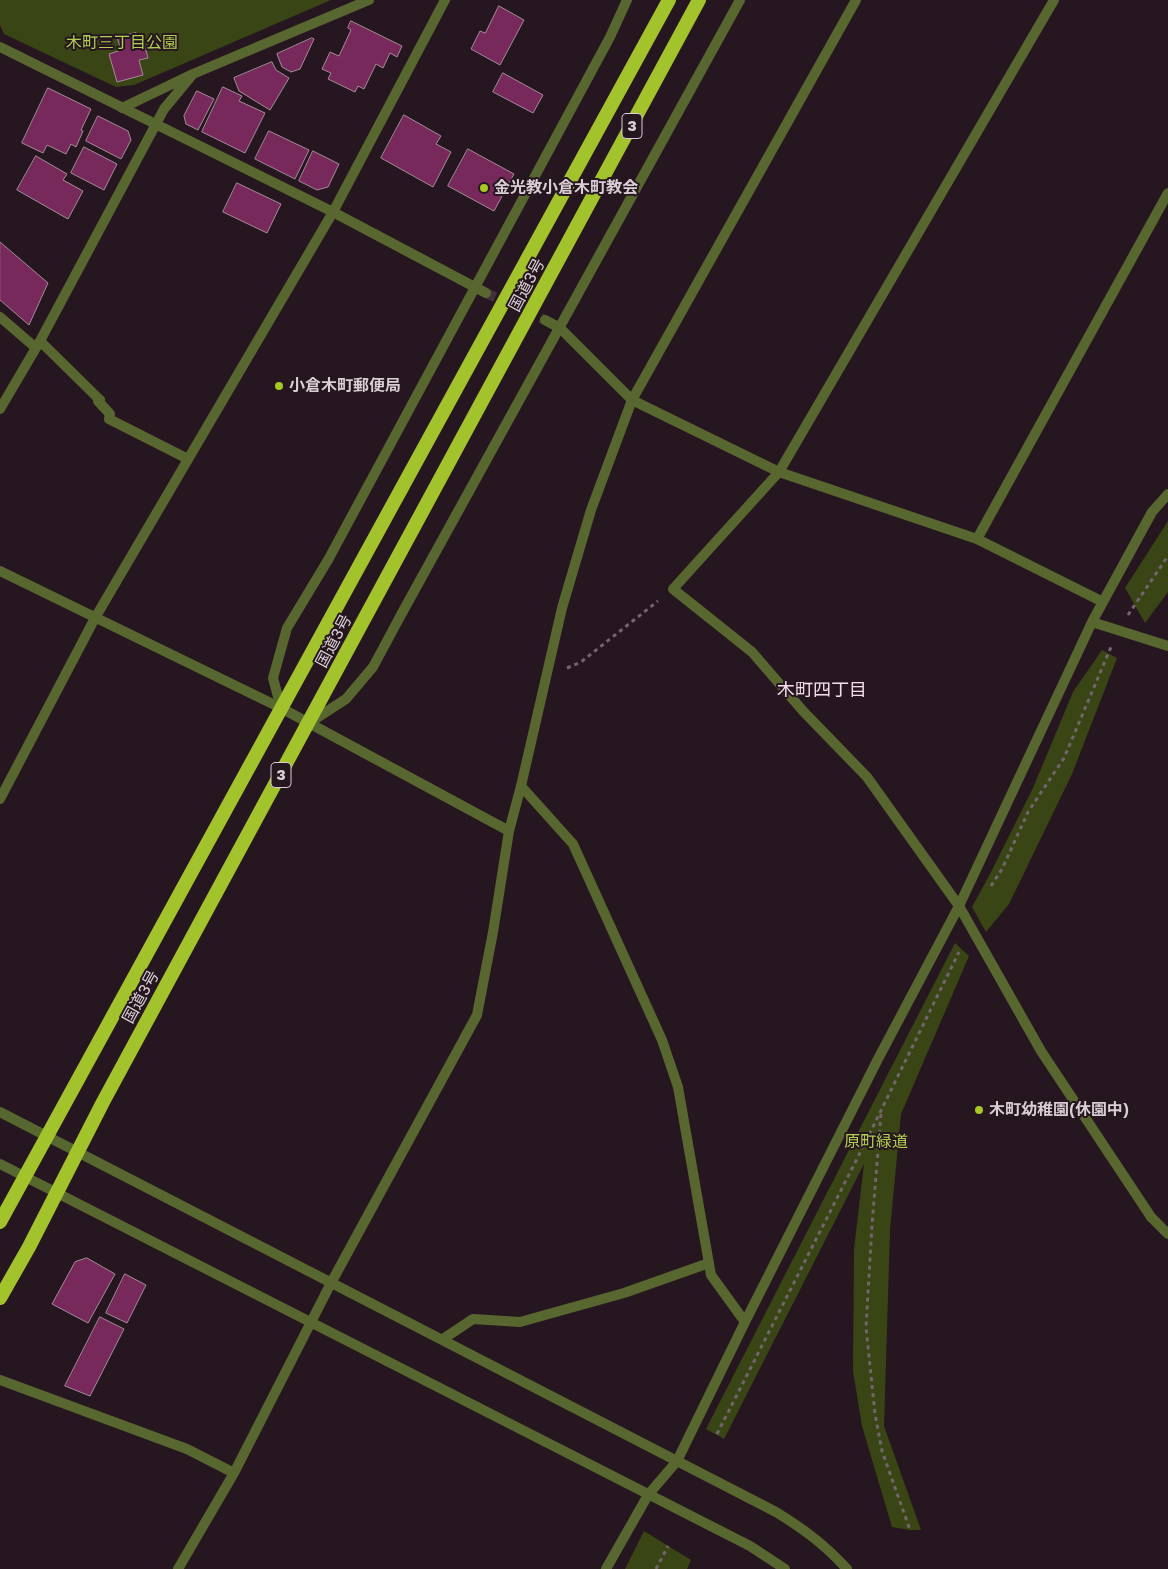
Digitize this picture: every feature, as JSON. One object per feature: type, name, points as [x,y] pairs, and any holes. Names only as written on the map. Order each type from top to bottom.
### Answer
[{"type":"highway","name":"国道3号","points":[[0,1222],[669,0]]},
{"type":"highway","name":"国道3号","points":[[0,1298],[699,0]]},
{"type":"street","points":[[122,108],[193,74],[369,0]]},
{"type":"street","points":[[0,799],[95,618],[333,212],[445,0]]},
{"type":"street","points":[[281,708],[273,678],[287,628],[328,560],[476,287],[610,37],[627,0]]},
{"type":"street","points":[[309,723],[346,699],[372,668],[740,0]]},
{"type":"street","points":[[178,1569],[234,1473],[331,1283],[477,1015],[493,932],[509,831],[562,608],[590,510],[632,400],[856,0]]},
{"type":"street","points":[[1054,0],[779,472],[673,589],[752,652],[803,712],[867,777],[959,906],[1041,1051],[1151,1217],[1168,1234]]},
{"type":"street","points":[[0,47],[333,212],[486,293]]},
{"type":"street","points":[[0,409],[38,345],[156,124],[169,103],[193,74]]},
{"type":"street","points":[[977,539],[1168,193]]},
{"type":"street","points":[[0,317],[38,345],[100,400],[98,401],[110,414],[109,419],[188,459]]},
{"type":"street","points":[[544,320],[560,328],[632,400],[779,472],[977,539],[1103,602]]},
{"type":"street","points":[[606,1569],[648,1495],[677,1461],[878,1059],[959,906],[1092,622],[1152,512],[1168,494]]},
{"type":"street","points":[[0,571],[281,708],[509,831]]},
{"type":"street","points":[[1092,622],[1168,646]]},
{"type":"street","points":[[521,786],[573,844],[662,1040],[678,1087],[711,1275],[745,1322]]},
{"type":"street","points":[[0,1112],[776,1512],[802,1528],[829,1549],[847,1569]]},
{"type":"street","points":[[0,1164],[750,1546],[785,1569]]},
{"type":"street","points":[[443,1339],[473,1319],[520,1322],[624,1293],[709,1263]]},
{"type":"street","points":[[0,1380],[188,1449],[234,1473]]},
{"type":"path","points":[[988,893],[1002,869],[1028,812],[1064,758],[1118,630],[1168,556]]},
{"type":"path","points":[[546,676],[581,662],[673,589]]},
{"type":"path","points":[[717,1434],[881,1111],[960,948],[969,924]]},
{"type":"path","points":[[881,1111],[866,1326],[875,1414],[882,1451],[910,1530]]},
{"type":"path","points":[[656,1569],[668,1546]]},
{"type":"green space","name":"木町三丁目公園","points":[[0,0],[331,0],[134,85],[116,87],[4,34],[0,25]]},
{"type":"green space","points":[[1168,521],[1168,592],[1145,623],[1125,588]]},
{"type":"green space","points":[[1102,650],[1117,658],[1072,774],[1009,904],[986,932],[972,907],[1033,788],[1073,692]]},
{"type":"green space","name":"原町緑道","points":[[955,943],[969,956],[901,1114],[890,1230],[884,1426],[921,1530],[910,1530],[892,1527],[862,1426],[853,1371],[854,1249],[864,1164],[724,1439],[706,1429]]},
{"type":"green space","points":[[644,1531],[691,1560],[687,1569],[625,1569]]},
{"type":"building","points":[[499,6],[524,20],[500,65],[471,49],[480,31],[485,33]]},
{"type":"building","points":[[351,21],[402,46],[397,57],[390,53],[383,68],[376,64],[364,89],[358,86],[355,92],[328,79],[331,73],[322,69],[330,52],[339,56],[351,30],[348,28]]},
{"type":"building","points":[[136,33],[139,44],[144,43],[148,58],[139,60],[143,75],[117,82],[109,54],[121,50],[117,37]]},
{"type":"building","points":[[312,38],[314,39],[300,69],[291,72],[282,67],[277,54]]},
{"type":"building","points":[[272,62],[276,70],[289,78],[270,110],[239,91],[234,78]]},
{"type":"building","points":[[503,73],[543,95],[533,113],[493,92]]},
{"type":"building","points":[[223,87],[242,96],[239,101],[265,113],[245,153],[202,132]]},
{"type":"building","points":[[48,88],[91,109],[81,130],[83,131],[76,147],[71,144],[66,154],[47,145],[43,153],[22,143]]},
{"type":"building","points":[[197,91],[214,99],[198,130],[186,124],[184,116]]},
{"type":"building","points":[[404,115],[441,136],[436,144],[451,152],[433,187],[381,158]]},
{"type":"building","points":[[98,116],[128,131],[131,140],[121,159],[86,141]]},
{"type":"building","points":[[269,131],[309,150],[295,179],[255,159]]},
{"type":"building","points":[[84,147],[117,164],[104,190],[71,173]]},
{"type":"building","points":[[468,149],[514,174],[494,211],[448,186]]},
{"type":"building","points":[[313,151],[339,164],[328,187],[317,190],[299,181]]},
{"type":"building","points":[[36,156],[67,174],[63,180],[83,191],[68,219],[17,190]]},
{"type":"building","points":[[237,183],[281,204],[267,233],[223,212]]},
{"type":"building","points":[[0,242],[48,283],[29,325],[0,300]]},
{"type":"building","points":[[87,1258],[115,1274],[88,1323],[52,1304],[75,1262]]},
{"type":"building","points":[[125,1274],[146,1285],[127,1323],[106,1313]]},
{"type":"building","points":[[100,1317],[124,1329],[90,1396],[65,1386]]},
{"type":"tunnel","points":[[486,293],[545,320]]},
{"type":"place","name":"金光教小倉木町教会","points":[[484,188]]},
{"type":"place","name":"小倉木町郵便局","points":[[279,386]]},
{"type":"place","name":"木町幼稚園(休園中)","points":[[979,1110]]},
{"type":"district","name":"木町四丁目","points":[[822,690]]}]
